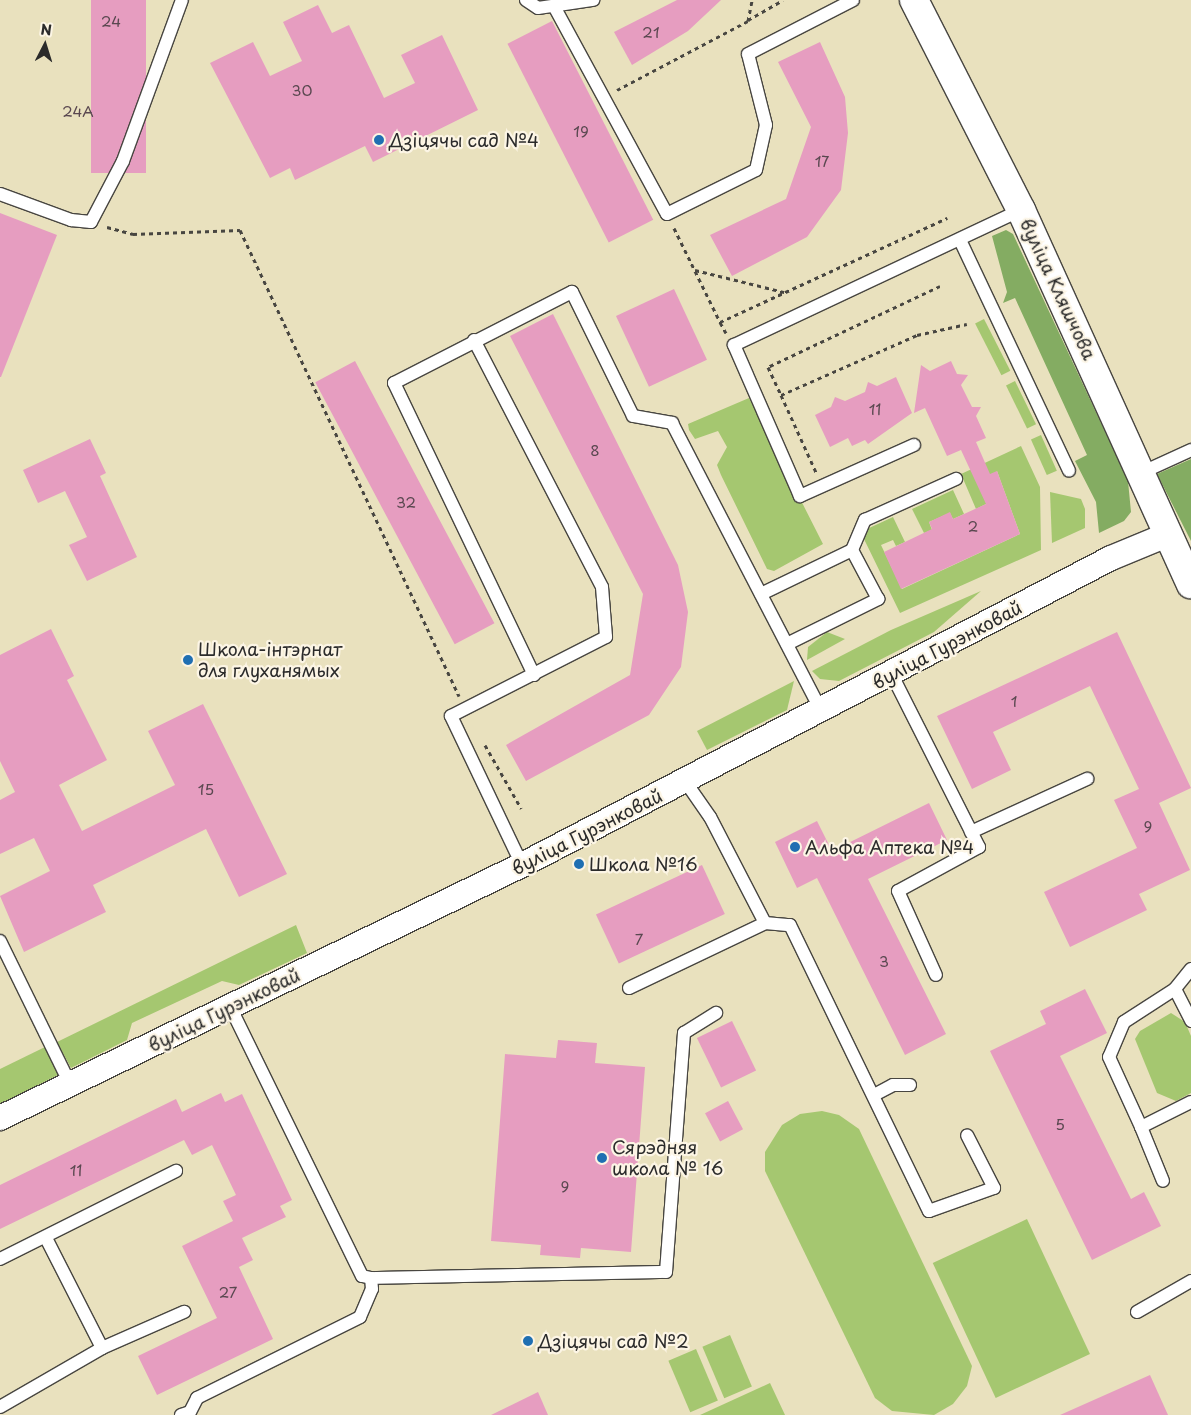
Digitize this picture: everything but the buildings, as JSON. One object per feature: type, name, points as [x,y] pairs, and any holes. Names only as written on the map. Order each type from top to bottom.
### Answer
[{"type":"street","name":"вуліца Кляшчова","points":[[914,0],[1021,210],[1143,472],[1191,584]]},
{"type":"street","name":"вуліца Гурэнковай","points":[[0,1118],[522,865],[821,710],[892,676],[1111,558],[1169,534]]},
{"type":"lane","points":[[0,194],[71,220],[91,222],[123,161],[182,0]]},
{"type":"lane","points":[[526,0],[538,8],[555,8],[593,0]]},
{"type":"lane","points":[[555,8],[667,214],[756,170],[766,125],[748,54],[853,0]]},
{"type":"lane","points":[[914,445],[822,484],[800,496],[734,345],[1021,210]]},
{"type":"lane","points":[[960,240],[1069,471]]},
{"type":"lane","points":[[534,675],[394,383],[474,340],[572,292],[633,416],[672,423],[821,710]]},
{"type":"lane","points":[[474,340],[602,587],[606,637],[451,716],[522,865]]},
{"type":"lane","points":[[1143,472],[1191,450]]},
{"type":"lane","points":[[761,594],[852,550],[865,520],[956,479]]},
{"type":"lane","points":[[787,644],[878,599],[852,550]]},
{"type":"lane","points":[[892,676],[979,847],[898,891],[936,975]]},
{"type":"lane","points":[[971,832],[1088,778]]},
{"type":"lane","points":[[685,782],[710,817],[765,923]]},
{"type":"lane","points":[[628,988],[765,923],[790,925],[876,1094],[876,1108],[929,1211],[994,1188],[967,1135]]},
{"type":"lane","points":[[0,941],[70,1084]]},
{"type":"lane","points":[[1163,1181],[1109,1057],[1124,1022],[1175,989],[1191,969]]},
{"type":"lane","points":[[1175,989],[1191,1021]]},
{"type":"lane","points":[[230,1006],[362,1276],[372,1278],[666,1272],[684,1033],[716,1013]]},
{"type":"lane","points":[[876,1094],[893,1085],[910,1085]]},
{"type":"lane","points":[[1141,1127],[1191,1102]]},
{"type":"lane","points":[[0,1259],[47,1240],[176,1171]]},
{"type":"lane","points":[[47,1240],[102,1348]]},
{"type":"lane","points":[[187,1414],[197,1398],[360,1317],[369,1301],[372,1278]]},
{"type":"lane","points":[[1137,1312],[1191,1281]]},
{"type":"lane","points":[[7,1409],[102,1348],[184,1312]]},
{"type":"path","points":[[748,21],[752,0]]},
{"type":"path","points":[[604,97],[748,21],[783,0]]},
{"type":"path","points":[[667,214],[720,322],[734,345]]},
{"type":"path","points":[[720,322],[947,218]]},
{"type":"path","points":[[91,222],[133,234],[240,230],[465,709]]},
{"type":"path","points":[[694,270],[784,292]]},
{"type":"path","points":[[822,484],[768,367],[940,286]]},
{"type":"path","points":[[781,395],[917,335],[967,324]]},
{"type":"path","points":[[484,742],[521,808]]},
{"type":"green space","points":[[1006,230],[1013,234],[1128,481],[1131,512],[1124,521],[1099,533],[1096,502],[1075,461],[1087,455],[1015,298],[1003,303],[1007,292],[992,236]]},
{"type":"green space","points":[[984,319],[1010,371],[1001,375],[975,324]]},
{"type":"green space","points":[[1015,381],[1036,424],[1027,429],[1006,385]]},
{"type":"green space","points":[[749,398],[823,544],[774,571],[767,569],[717,465],[727,447],[718,431],[695,439],[689,430],[688,424]]},
{"type":"green space","points":[[1041,435],[1057,471],[1047,475],[1031,439]]},
{"type":"green space","points":[[1021,446],[1040,487],[1041,550],[900,613],[863,537],[867,529],[893,517],[905,542],[896,546],[893,540],[881,545],[902,589],[1020,534],[997,471],[986,504],[976,509],[961,474]]},
{"type":"green space","points":[[1191,459],[1191,541],[1157,474]]},
{"type":"green space","points":[[953,490],[964,514],[953,519],[950,513],[929,522],[932,530],[924,533],[912,509]]},
{"type":"green space","points":[[1050,492],[1081,499],[1085,509],[1085,528],[1052,543]]},
{"type":"green space","points":[[981,591],[934,632],[839,681],[820,679],[812,671],[891,630]]},
{"type":"green space","points":[[827,632],[845,639],[807,660],[808,647]]},
{"type":"green space","points":[[794,681],[787,710],[707,750],[697,731]]},
{"type":"green space","points":[[296,925],[307,953],[239,985],[222,981],[132,1023],[127,1040],[71,1068],[57,1042]]},
{"type":"green space","points":[[1171,1013],[1185,1022],[1191,1036],[1191,1093],[1176,1101],[1157,1093],[1135,1039],[1140,1031]]},
{"type":"green space","points":[[45,1047],[58,1075],[0,1104],[0,1069]]},
{"type":"green space","points":[[822,1111],[839,1115],[859,1129],[972,1366],[967,1386],[953,1404],[934,1415],[892,1411],[875,1398],[765,1171],[765,1152],[782,1125],[800,1114]]},
{"type":"green space","points":[[1027,1219],[1090,1354],[996,1398],[933,1263]]},
{"type":"green space","points":[[730,1335],[752,1387],[724,1398],[702,1347]]},
{"type":"green space","points":[[696,1349],[718,1401],[690,1412],[668,1361]]},
{"type":"green space","points":[[770,1383],[785,1415],[700,1415]]},
{"type":"place","name":"Дзіцячы сад №4","points":[[379,140]]},
{"type":"place","name":"Школа-інтэрнат для глуханямых","points":[[188,660]]},
{"type":"place","name":"Альфа Аптека №4","points":[[795,847]]},
{"type":"place","name":"Школа №16","points":[[579,864]]},
{"type":"place","name":"Сярэдняя школа № 16","points":[[602,1158]]},
{"type":"place","name":"Дзіцячы сад №2","points":[[528,1341]]}]
